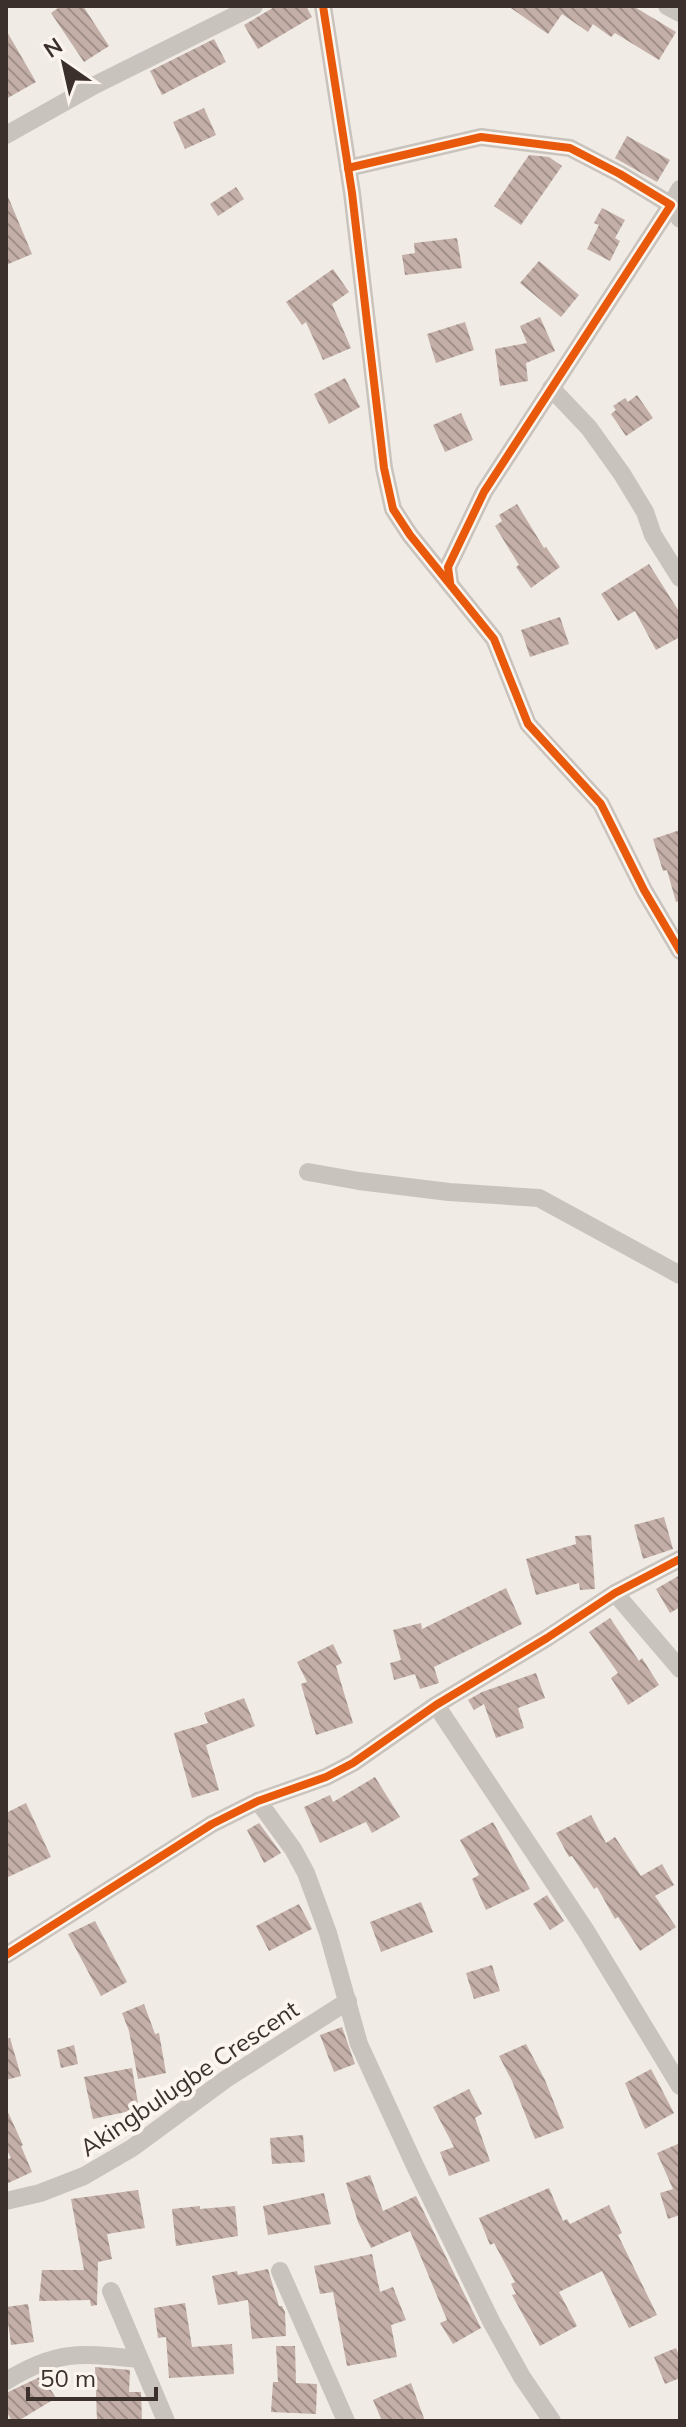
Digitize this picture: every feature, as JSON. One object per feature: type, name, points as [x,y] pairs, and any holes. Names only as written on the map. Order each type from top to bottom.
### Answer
[{"type":"street","points":[[6,135],[95,85],[254,6]]},
{"type":"street","points":[[323,6],[348,168],[384,468],[393,509],[410,535],[494,639],[528,724],[601,804],[680,951]]},
{"type":"street","points":[[667,6],[680,13]]},
{"type":"street","points":[[348,168],[481,137],[570,148],[677,204],[484,492],[448,567],[450,582]]},
{"type":"street","points":[[551,388],[589,428],[622,474],[645,512],[653,535],[680,578]]},
{"type":"street","points":[[661,920],[680,913]]},
{"type":"street","points":[[308,1172],[449,1192],[539,1198],[680,1275]]},
{"type":"street","points":[[6,1955],[212,1824],[258,1801],[326,1777],[353,1763],[436,1705],[615,1593],[680,1559]]},
{"type":"street","points":[[615,1593],[680,1669]]},
{"type":"street","points":[[436,1705],[586,1931],[680,2086]]},
{"type":"street","points":[[258,1801],[293,1849],[306,1873],[328,1933],[359,2044],[416,2168],[492,2323],[522,2377],[552,2421]]},
{"type":"street","name":"Akingbulugbe Crescent","points":[[6,2201],[40,2193],[84,2176],[132,2148],[226,2079],[348,2001]]},
{"type":"street","points":[[280,2271],[346,2421]]},
{"type":"street","points":[[111,2291],[166,2421]]},
{"type":"street","points":[[6,2381],[29,2367],[68,2354],[139,2359]]},
{"type":"building","points":[[61,6],[83,6],[109,46],[84,62],[51,13]]},
{"type":"building","points":[[276,6],[306,6],[312,17],[258,49],[244,25]]},
{"type":"building","points":[[508,6],[633,6],[676,32],[659,60],[615,33],[611,37],[593,24],[588,32],[562,14],[548,34]]},
{"type":"building","points":[[6,30],[36,82],[6,99]]},
{"type":"building","points":[[214,39],[226,62],[162,95],[150,71]]},
{"type":"building","points":[[204,108],[216,135],[185,149],[173,122]]},
{"type":"building","points":[[627,136],[670,160],[657,182],[615,158]]},
{"type":"building","points":[[529,155],[549,157],[562,166],[521,225],[494,206]]},
{"type":"building","points":[[236,187],[244,199],[218,216],[210,204]]},
{"type":"building","points":[[6,192],[32,254],[6,265]]},
{"type":"building","points":[[602,208],[625,220],[615,238],[620,241],[610,261],[587,249],[599,225],[594,223]]},
{"type":"building","points":[[457,238],[462,268],[405,275],[402,255],[415,253],[414,243]]},
{"type":"building","points":[[539,261],[579,295],[561,317],[520,283]]},
{"type":"building","points":[[333,269],[349,292],[332,304],[351,348],[323,360],[306,322],[302,325],[286,302]]},
{"type":"building","points":[[540,317],[555,351],[526,363],[528,381],[500,386],[495,349],[527,343],[520,326]]},
{"type":"building","points":[[465,322],[474,350],[436,363],[427,334]]},
{"type":"building","points":[[345,378],[360,407],[329,424],[314,394]]},
{"type":"building","points":[[637,395],[653,418],[626,436],[611,414],[616,410],[613,406],[625,398],[628,402]]},
{"type":"building","points":[[461,413],[473,440],[445,452],[433,425]]},
{"type":"building","points":[[517,504],[544,548],[560,567],[531,588],[516,567],[519,565],[495,526],[502,521],[499,515]]},
{"type":"building","points":[[649,564],[680,613],[680,637],[656,650],[635,611],[618,621],[601,594]]},
{"type":"building","points":[[560,617],[569,644],[530,657],[521,630]]},
{"type":"building","points":[[680,830],[680,901],[676,902],[667,870],[663,871],[653,839]]},
{"type":"building","points":[[664,1517],[673,1549],[643,1559],[634,1525]]},
{"type":"building","points":[[591,1535],[595,1589],[580,1590],[579,1583],[536,1595],[526,1559],[576,1544],[575,1536]]},
{"type":"building","points":[[680,1575],[680,1607],[670,1613],[656,1589]]},
{"type":"building","points":[[506,1588],[522,1624],[434,1667],[439,1683],[420,1689],[415,1674],[394,1680],[390,1663],[401,1660],[393,1630],[421,1623],[422,1629]]},
{"type":"building","points":[[610,1618],[659,1685],[628,1705],[611,1678],[618,1673],[589,1632]]},
{"type":"building","points":[[333,1644],[342,1663],[336,1666],[353,1723],[316,1735],[301,1684],[307,1682],[297,1662]]},
{"type":"building","points":[[536,1673],[545,1698],[518,1708],[524,1728],[496,1738],[484,1704],[474,1710],[468,1700]]},
{"type":"building","points":[[244,1698],[255,1726],[206,1745],[219,1790],[192,1798],[174,1733],[208,1723],[204,1713]]},
{"type":"building","points":[[375,1777],[400,1817],[372,1833],[366,1822],[320,1843],[304,1807],[330,1795],[333,1802]]},
{"type":"building","points":[[26,1803],[51,1857],[6,1878],[6,1813]]},
{"type":"building","points":[[591,1815],[606,1843],[615,1837],[641,1876],[662,1864],[674,1885],[655,1896],[676,1927],[640,1951],[618,1917],[615,1919],[597,1887],[594,1889],[572,1856],[569,1857],[556,1833]]},
{"type":"building","points":[[493,1822],[530,1889],[486,1910],[472,1879],[479,1875],[460,1840]]},
{"type":"building","points":[[259,1823],[281,1853],[264,1863],[247,1830]]},
{"type":"building","points":[[547,1895],[564,1921],[550,1930],[533,1904]]},
{"type":"building","points":[[421,1902],[433,1932],[381,1952],[370,1922]]},
{"type":"building","points":[[299,1904],[312,1929],[269,1951],[256,1926]]},
{"type":"building","points":[[95,1921],[127,1982],[101,1996],[68,1934]]},
{"type":"building","points":[[492,1965],[500,1991],[474,1999],[466,1973]]},
{"type":"building","points":[[144,2004],[155,2034],[159,2033],[166,2073],[138,2079],[129,2031],[122,2013]]},
{"type":"building","points":[[342,2027],[355,2064],[334,2072],[320,2035]]},
{"type":"building","points":[[10,2038],[21,2076],[6,2080],[6,2039]]},
{"type":"building","points":[[526,2044],[545,2080],[564,2128],[535,2139],[499,2056]]},
{"type":"building","points":[[74,2045],[78,2064],[61,2068],[57,2050]]},
{"type":"building","points":[[132,2068],[139,2109],[93,2119],[84,2077]]},
{"type":"building","points":[[651,2069],[674,2113],[645,2129],[625,2083]]},
{"type":"building","points":[[469,2089],[482,2114],[475,2118],[490,2161],[449,2176],[440,2152],[454,2147],[433,2107]]},
{"type":"building","points":[[6,2108],[32,2172],[6,2184],[6,2160],[11,2158],[6,2148]]},
{"type":"building","points":[[303,2135],[305,2162],[272,2164],[270,2138]]},
{"type":"building","points":[[680,2143],[680,2215],[668,2219],[660,2193],[673,2189],[657,2153]]},
{"type":"building","points":[[370,2175],[383,2211],[416,2196],[481,2328],[453,2344],[440,2323],[447,2320],[410,2231],[371,2248],[358,2222],[346,2183]]},
{"type":"building","points":[[549,2188],[563,2221],[567,2219],[570,2224],[609,2205],[622,2233],[618,2235],[657,2315],[629,2328],[602,2271],[559,2292],[577,2326],[540,2346],[512,2295],[516,2294],[511,2284],[515,2282],[494,2243],[490,2245],[479,2218]]},
{"type":"building","points":[[138,2190],[145,2228],[107,2234],[112,2259],[98,2262],[97,2305],[91,2306],[90,2300],[39,2301],[42,2270],[84,2270],[71,2199]]},
{"type":"building","points":[[324,2193],[331,2224],[268,2235],[263,2206]]},
{"type":"building","points":[[200,2206],[200,2209],[235,2206],[238,2236],[176,2246],[172,2209]]},
{"type":"building","points":[[372,2254],[380,2292],[393,2287],[406,2320],[391,2325],[397,2357],[347,2366],[333,2292],[320,2294],[314,2266]]},
{"type":"building","points":[[268,2269],[279,2306],[285,2312],[286,2336],[252,2339],[248,2300],[218,2305],[212,2276]]},
{"type":"building","points":[[185,2303],[192,2347],[232,2344],[234,2374],[169,2378],[166,2337],[158,2338],[154,2308]]},
{"type":"building","points":[[28,2304],[34,2342],[11,2345],[6,2307]]},
{"type":"building","points":[[276,2346],[295,2346],[296,2383],[317,2384],[316,2414],[271,2412],[273,2382],[278,2382]]},
{"type":"building","points":[[676,2348],[680,2358],[680,2378],[665,2384],[654,2357]]},
{"type":"building","points":[[95,2367],[130,2370],[129,2392],[141,2392],[142,2420],[97,2421]]},
{"type":"building","points":[[42,2376],[56,2398],[18,2421],[12,2421],[6,2411],[6,2393]]},
{"type":"building","points":[[411,2383],[425,2421],[382,2421],[373,2400]]},
{"type":"cycle path","points":[[323,6],[352,193],[384,468],[393,509],[410,535],[494,639],[528,724],[601,804],[644,890],[680,951]]},
{"type":"cycle path","points":[[348,168],[481,137],[570,148],[671,205],[484,492],[448,567],[450,582]]},
{"type":"cycle path","points":[[6,1955],[212,1824],[258,1801],[326,1777],[353,1763],[436,1705],[615,1593],[680,1559]]}]
